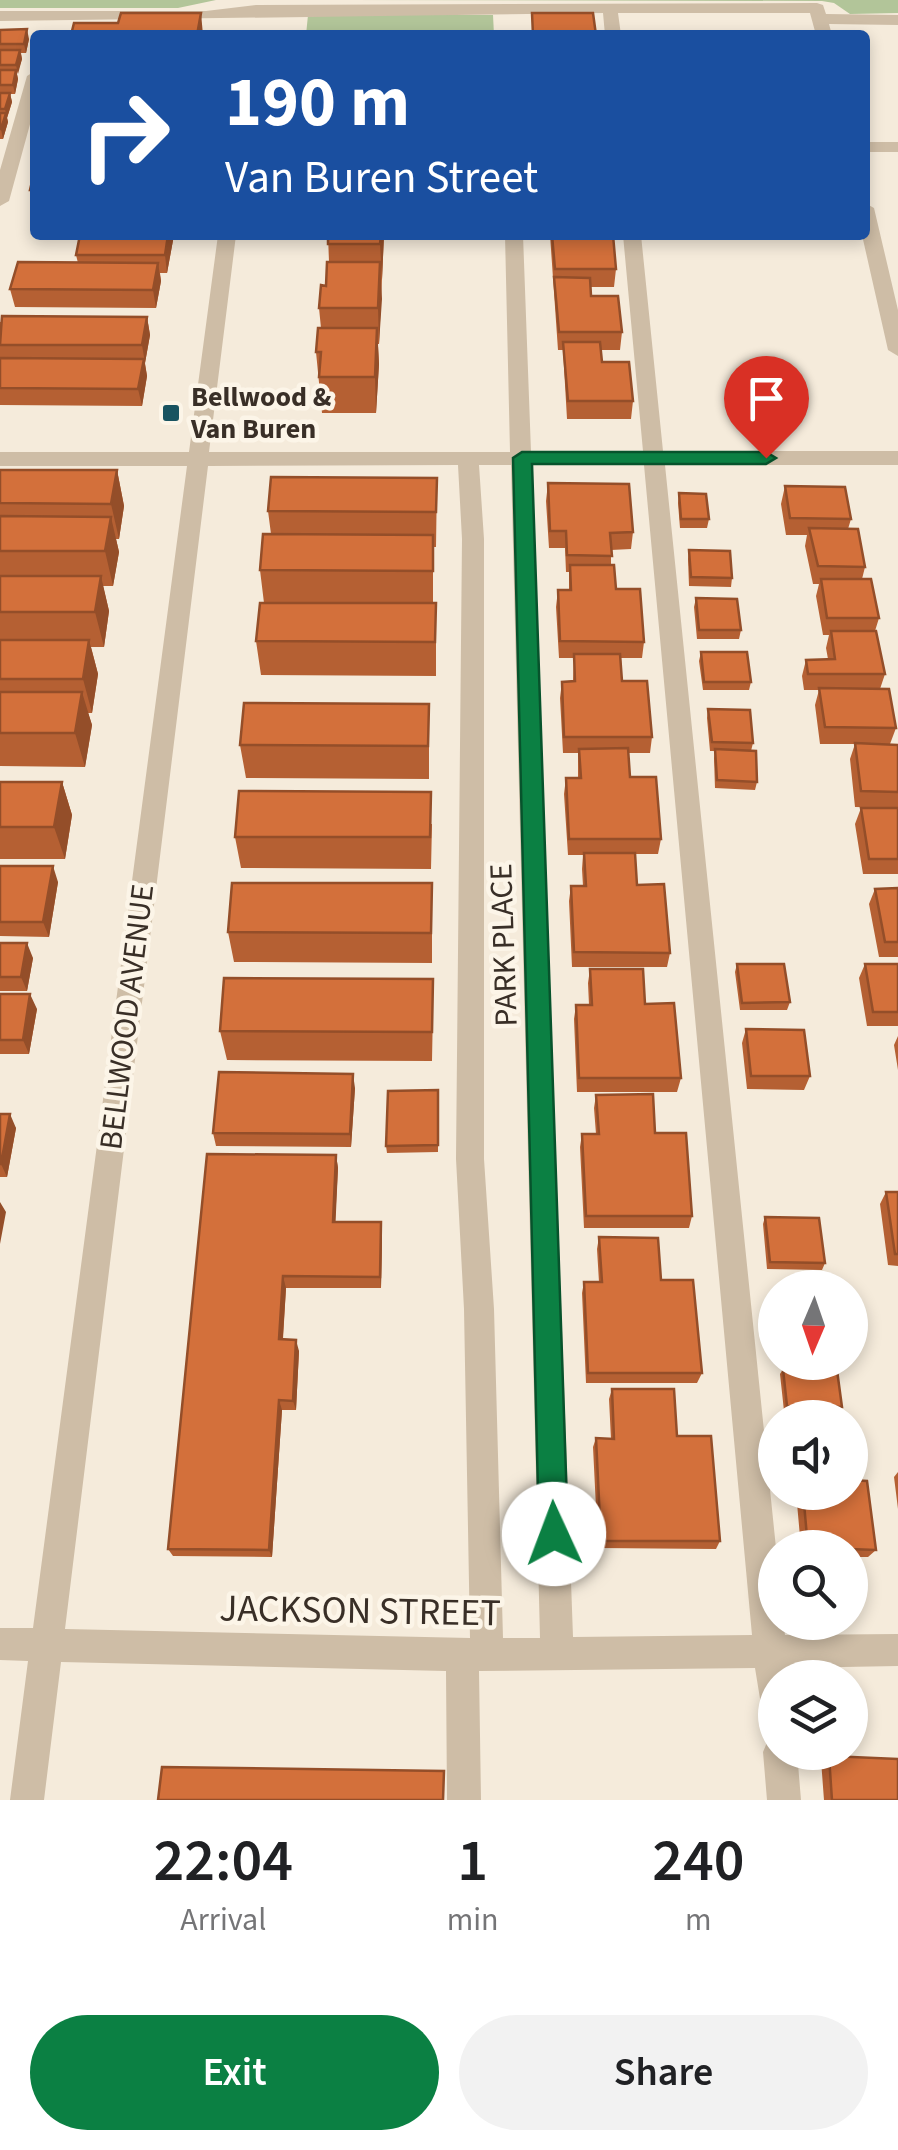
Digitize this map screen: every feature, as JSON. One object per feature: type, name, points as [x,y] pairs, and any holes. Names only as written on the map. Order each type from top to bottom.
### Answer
[{"type":"street","points":[[254,30],[257,5]]},
{"type":"street","points":[[0,16],[206,16],[257,5],[505,16],[610,8],[820,21],[898,20]]},
{"type":"street","points":[[610,8],[612,30]]},
{"type":"street","points":[[48,30],[52,16]]},
{"type":"street","points":[[0,202],[30,94]]},
{"type":"street","points":[[870,148],[898,148]]},
{"type":"street","points":[[870,230],[898,350]]},
{"type":"street","name":"BELLWOOD AVENUE","points":[[27,1800],[226,240]]},
{"type":"street","name":"PARK PLACE","points":[[514,240],[557,1653]]},
{"type":"street","points":[[632,240],[771,1660]]},
{"type":"street","points":[[0,459],[898,458]]},
{"type":"street","points":[[464,1800],[474,1654],[482,1380],[470,1159],[473,539],[468,459]]},
{"type":"street","name":"JACKSON STREET","points":[[0,1644],[474,1654],[898,1650]]},
{"type":"street","points":[[782,1770],[784,1800]]},
{"type":"green space","points":[[0,0],[216,0],[178,8],[0,8]]},
{"type":"green space","points":[[346,0],[898,0],[898,13],[850,14],[834,3],[822,1]]},
{"type":"green space","points":[[308,15],[493,15],[494,30],[306,30]]},
{"type":"building","points":[[121,13],[201,13],[198,30],[72,30],[74,23],[118,23]]},
{"type":"building","points":[[532,13],[593,13],[595,30],[533,30]]},
{"type":"building","points":[[27,29],[24,44],[0,44],[0,30]]},
{"type":"building","points":[[0,50],[20,50],[16,65],[0,65]]},
{"type":"building","points":[[0,70],[16,70],[13,85],[0,85]]},
{"type":"building","points":[[0,93],[10,93],[5,109],[0,109]]},
{"type":"building","points":[[79,240],[167,240],[165,255],[76,255]]},
{"type":"building","points":[[328,240],[380,240],[380,244],[328,244]]},
{"type":"building","points":[[552,240],[613,240],[616,269],[555,269]]},
{"type":"building","points":[[18,262],[158,263],[153,290],[10,289]]},
{"type":"building","points":[[327,262],[380,262],[378,308],[319,308],[321,285],[326,286]]},
{"type":"building","points":[[554,277],[590,278],[591,296],[618,296],[622,332],[559,332]]},
{"type":"building","points":[[2,316],[147,317],[142,345],[0,345]]},
{"type":"building","points":[[318,328],[377,328],[375,377],[319,377]]},
{"type":"building","points":[[563,342],[600,342],[602,362],[629,362],[633,401],[568,401]]},
{"type":"building","points":[[0,358],[144,359],[138,389],[0,388]]},
{"type":"building","points":[[0,470],[117,470],[111,504],[0,503]]},
{"type":"building","points":[[271,477],[437,478],[436,512],[268,511]]},
{"type":"building","points":[[548,483],[629,484],[633,532],[610,533],[612,556],[567,555],[566,531],[550,531]]},
{"type":"building","points":[[785,486],[845,487],[851,519],[790,518]]},
{"type":"building","points":[[679,493],[706,494],[709,519],[681,519]]},
{"type":"building","points":[[0,516],[111,517],[105,551],[0,551]]},
{"type":"building","points":[[809,528],[858,529],[865,567],[818,566]]},
{"type":"building","points":[[263,534],[433,535],[433,571],[260,570]]},
{"type":"building","points":[[689,550],[730,551],[732,578],[691,577]]},
{"type":"building","points":[[570,565],[614,565],[616,589],[640,589],[644,642],[560,641],[558,590],[571,590]]},
{"type":"building","points":[[0,576],[101,576],[95,612],[0,612]]},
{"type":"building","points":[[821,579],[871,579],[879,618],[827,618]]},
{"type":"building","points":[[696,598],[737,599],[741,630],[699,630]]},
{"type":"building","points":[[260,603],[436,603],[435,642],[256,641]]},
{"type":"building","points":[[831,631],[876,631],[885,674],[808,674],[806,660],[835,659]]},
{"type":"building","points":[[0,640],[89,640],[83,679],[0,679]]},
{"type":"building","points":[[701,652],[747,652],[751,682],[704,682]]},
{"type":"building","points":[[574,654],[620,654],[622,681],[647,681],[652,737],[564,737],[562,682],[575,681]]},
{"type":"building","points":[[819,688],[889,689],[896,728],[825,727]]},
{"type":"building","points":[[0,692],[82,692],[75,733],[0,733]]},
{"type":"building","points":[[244,703],[429,704],[428,746],[240,745]]},
{"type":"building","points":[[708,709],[750,710],[753,743],[712,742]]},
{"type":"building","points":[[855,743],[898,745],[898,792],[861,791]]},
{"type":"building","points":[[628,748],[630,777],[656,777],[661,839],[569,839],[566,778],[581,778],[579,749]]},
{"type":"building","points":[[715,749],[756,751],[757,782],[717,780]]},
{"type":"building","points":[[0,782],[62,782],[54,827],[0,827]]},
{"type":"building","points":[[239,791],[431,792],[430,837],[235,837]]},
{"type":"building","points":[[861,808],[898,808],[898,859],[869,859]]},
{"type":"building","points":[[584,853],[635,853],[637,885],[664,884],[670,953],[574,952],[571,886],[586,886]]},
{"type":"building","points":[[0,866],[53,866],[43,922],[0,922]]},
{"type":"building","points":[[232,883],[432,883],[431,933],[228,932]]},
{"type":"building","points":[[898,888],[898,942],[885,942],[875,889]]},
{"type":"building","points":[[0,943],[27,943],[21,977],[0,977]]},
{"type":"building","points":[[737,964],[784,964],[790,1002],[742,1003]]},
{"type":"building","points":[[865,964],[898,964],[898,1012],[873,1012]]},
{"type":"building","points":[[590,969],[643,969],[645,1004],[674,1003],[681,1078],[579,1078],[576,1005],[592,1005]]},
{"type":"building","points":[[224,978],[433,979],[432,1032],[220,1031]]},
{"type":"building","points":[[0,994],[30,994],[23,1040],[0,1040]]},
{"type":"building","points":[[746,1029],[804,1030],[810,1076],[751,1076]]},
{"type":"building","points":[[219,1072],[353,1074],[350,1134],[213,1133]]},
{"type":"building","points":[[438,1090],[438,1145],[386,1146],[388,1091]]},
{"type":"building","points":[[653,1094],[655,1133],[686,1133],[692,1216],[586,1216],[582,1134],[599,1134],[596,1095]]},
{"type":"building","points":[[0,1114],[10,1114],[1,1164],[0,1164]]},
{"type":"building","points":[[207,1154],[336,1155],[333,1222],[381,1222],[380,1277],[283,1276],[279,1339],[296,1340],[293,1401],[279,1400],[269,1550],[168,1549]]},
{"type":"building","points":[[886,1192],[898,1192],[898,1254],[895,1254]]},
{"type":"building","points":[[765,1217],[819,1218],[825,1263],[770,1262]]},
{"type":"building","points":[[599,1237],[658,1238],[661,1280],[693,1280],[702,1373],[588,1373],[584,1282],[602,1282]]},
{"type":"building","points":[[784,1380],[838,1380],[841,1400],[786,1400]]},
{"type":"building","points":[[612,1389],[674,1389],[677,1436],[711,1436],[720,1541],[601,1541],[596,1438],[614,1439]]},
{"type":"building","points":[[868,1489],[876,1550],[868,1550],[868,1530],[806,1530],[805,1510],[868,1510]]},
{"type":"building","points":[[868,1758],[898,1759],[898,1800],[832,1800],[830,1770],[868,1770]]},
{"type":"building","points":[[162,1767],[444,1771],[443,1800],[158,1800]]},
{"type":"place","name":"Bellwood & Van Buren","points":[[171,413]]},
{"type":"route","points":[[554,1534],[522,458],[766,458]]}]
